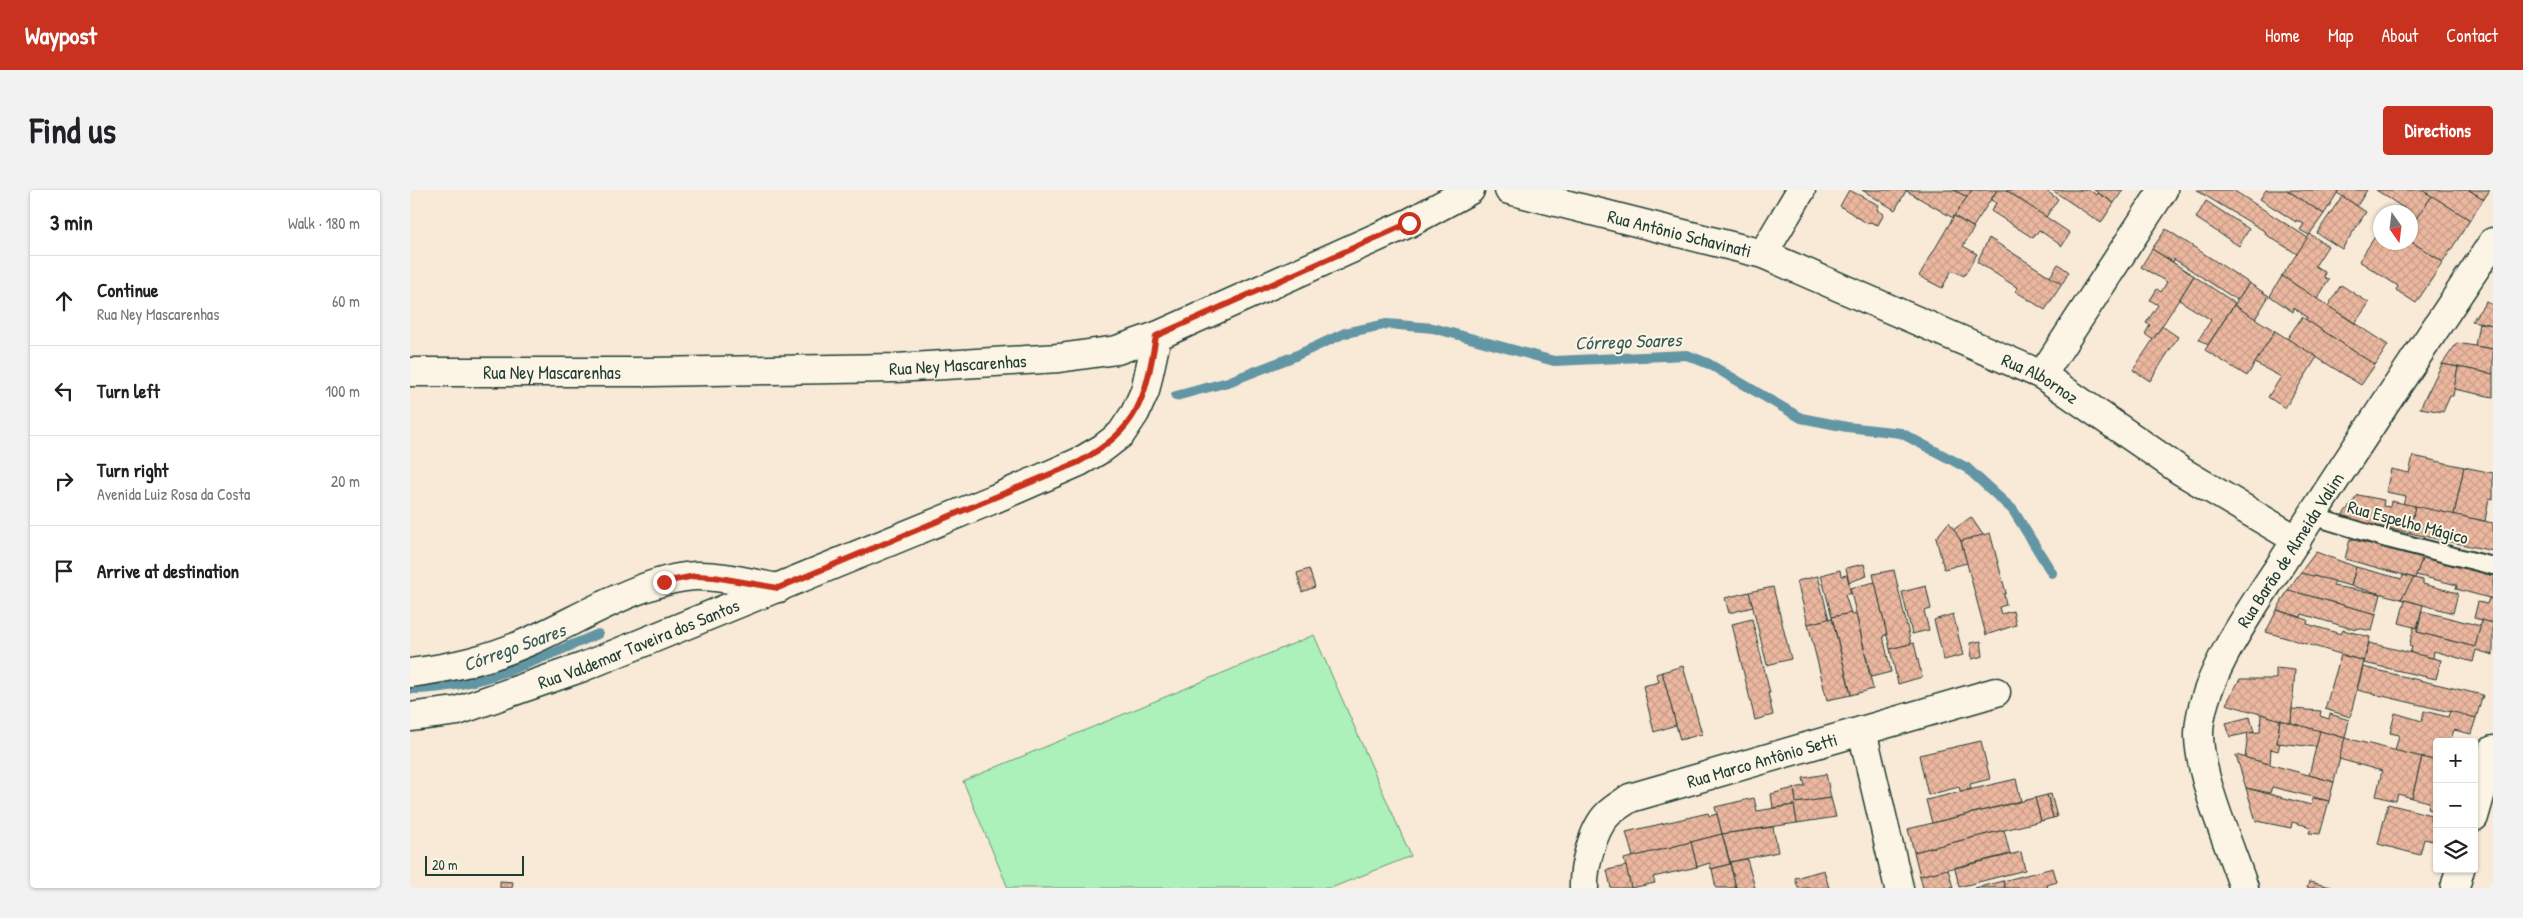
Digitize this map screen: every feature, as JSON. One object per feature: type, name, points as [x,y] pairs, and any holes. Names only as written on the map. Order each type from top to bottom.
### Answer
[{"type":"street","name":"Rua Ney Mascarenhas","points":[[410,372],[650,372],[896,368],[1059,358],[1117,350],[1156,336],[1409,223],[1470,190]]},
{"type":"street","name":"Rua Antônio Schavinati","points":[[1509,190],[1537,194],[1763,254]]},
{"type":"street","points":[[1763,254],[1801,190]]},
{"type":"street","points":[[2042,375],[2163,190]]},
{"type":"street","name":"Rua Barão de Almeida Valim","points":[[2244,888],[2207,779],[2199,736],[2206,694],[2226,651],[2312,516],[2493,242]]},
{"type":"street","name":"Rua Albornoz","points":[[1763,254],[2042,375],[2181,471],[2297,540]]},
{"type":"street","name":"Rua Valdemar Taveira dos Santos","points":[[410,717],[457,711],[532,686],[778,588],[1079,462],[1103,448],[1121,434],[1135,413],[1145,392],[1156,336]]},
{"type":"street","points":[[410,673],[458,667],[497,655],[664,582],[695,576],[714,577],[778,588]]},
{"type":"street","name":"Rua Marco Antônio Setti","points":[[1584,888],[1584,874],[1591,845],[1607,815],[1630,798],[1996,692]]},
{"type":"street","points":[[1862,731],[1899,888]]},
{"type":"street","points":[[2478,803],[2493,750]]},
{"type":"street","points":[[2454,888],[2459,873]]},
{"type":"lane","name":"Rua Espelho Mágico","points":[[2312,516],[2493,566]]},
{"type":"green space","points":[[1314,635],[1411,856],[1331,888],[1008,888],[963,781]]},
{"type":"building","points":[[1849,190],[1879,205],[1877,210],[1884,214],[1878,225],[1870,222],[1868,224],[1840,206]]},
{"type":"building","points":[[1862,190],[1905,190],[1906,191],[1895,210]]},
{"type":"building","points":[[1905,190],[1954,190],[1967,197],[1953,218]]},
{"type":"building","points":[[1954,190],[1972,190],[1967,197]]},
{"type":"building","points":[[1972,190],[1997,190],[1973,227],[1954,216]]},
{"type":"building","points":[[1997,190],[2006,190],[2070,233],[2062,246],[2039,230],[2033,238],[1991,211],[1996,203],[1991,200]]},
{"type":"building","points":[[2006,190],[2045,190],[2058,199],[2046,217]]},
{"type":"building","points":[[2052,190],[2089,190],[2114,203],[2101,223]]},
{"type":"building","points":[[2094,190],[2123,190],[2114,203]]},
{"type":"building","points":[[2196,190],[2233,190],[2308,238],[2297,254],[2265,234],[2266,232]]},
{"type":"building","points":[[2266,190],[2287,190],[2324,214],[2309,235],[2300,230],[2304,224],[2296,220],[2296,222],[2260,199]]},
{"type":"building","points":[[2287,190],[2334,190],[2338,192],[2324,214]]},
{"type":"building","points":[[2339,190],[2367,190],[2357,206],[2337,193]]},
{"type":"building","points":[[2376,190],[2422,190],[2432,196],[2418,216],[2418,205],[2399,205]]},
{"type":"building","points":[[2422,190],[2469,190],[2484,199],[2470,220]]},
{"type":"building","points":[[2469,190],[2490,190],[2484,199]]},
{"type":"building","points":[[2342,196],[2366,212],[2342,249],[2317,233]]},
{"type":"building","points":[[2432,196],[2470,220],[2443,262],[2418,246],[2418,216]]},
{"type":"building","points":[[2206,201],[2249,229],[2239,246],[2196,218]]},
{"type":"building","points":[[1954,216],[1974,228],[1963,246],[1977,254],[1964,276],[1952,270],[1942,288],[1919,276]]},
{"type":"building","points":[[2166,229],[2249,283],[2237,300],[2174,259],[2173,262],[2152,249]]},
{"type":"building","points":[[2310,234],[2328,246],[2315,266],[2325,272],[2324,277],[2329,280],[2317,299],[2282,276]]},
{"type":"building","points":[[1989,238],[2062,284],[2045,310],[2015,291],[2018,288],[1977,262]]},
{"type":"building","points":[[2373,240],[2373,250],[2418,250],[2418,246],[2443,262],[2416,303],[2396,290],[2398,286],[2359,261]]},
{"type":"building","points":[[2152,249],[2194,276],[2153,340],[2145,334],[2150,325],[2146,323],[2158,305],[2150,300],[2157,289],[2161,292],[2167,282],[2141,267]]},
{"type":"building","points":[[2058,264],[2069,272],[2062,284],[2050,277]]},
{"type":"building","points":[[2194,276],[2235,303],[2208,345],[2199,339],[2211,320],[2179,300]]},
{"type":"building","points":[[2282,276],[2388,345],[2375,365],[2306,320],[2307,317],[2294,308],[2293,312],[2270,296]]},
{"type":"building","points":[[2249,283],[2269,296],[2255,319],[2234,305]]},
{"type":"building","points":[[2341,285],[2369,303],[2355,323],[2328,306]]},
{"type":"building","points":[[2486,302],[2493,305],[2493,325],[2472,321]]},
{"type":"building","points":[[2234,305],[2275,331],[2247,376],[2205,350]]},
{"type":"building","points":[[2302,317],[2375,365],[2361,385],[2287,339]]},
{"type":"building","points":[[2479,323],[2493,325],[2493,349],[2475,346]]},
{"type":"building","points":[[2162,326],[2178,337],[2150,381],[2133,370]]},
{"type":"building","points":[[2275,331],[2317,357],[2285,408],[2268,397],[2281,377],[2255,363]]},
{"type":"building","points":[[2457,343],[2493,349],[2493,374],[2442,364]]},
{"type":"building","points":[[2442,364],[2458,367],[2453,396],[2450,396],[2443,412],[2420,408]]},
{"type":"building","points":[[2458,367],[2493,374],[2493,397],[2454,389]]},
{"type":"building","points":[[2413,456],[2464,467],[2454,515],[2403,504],[2406,496],[2386,492],[2391,469],[2409,473]]},
{"type":"building","points":[[2464,467],[2493,473],[2493,499],[2489,498],[2485,521],[2454,515]]},
{"type":"building","points":[[2358,495],[2384,500],[2383,506],[2390,507],[2391,501],[2415,506],[2410,533],[2340,518]]},
{"type":"building","points":[[2415,506],[2493,523],[2493,551],[2410,533]]},
{"type":"building","points":[[1971,517],[1983,535],[1961,541],[1953,530]]},
{"type":"building","points":[[1949,522],[1961,541],[1967,563],[1944,569],[1936,538]]},
{"type":"building","points":[[1990,533],[2006,593],[2004,594],[2006,605],[1999,607],[2001,614],[2013,611],[2016,625],[1986,635],[1961,541]]},
{"type":"building","points":[[2350,539],[2423,557],[2415,578],[2345,559]]},
{"type":"building","points":[[2316,552],[2356,567],[2351,586],[2300,573]]},
{"type":"building","points":[[2423,557],[2493,573],[2493,599],[2456,589],[2457,585],[2416,575]]},
{"type":"building","points":[[1864,564],[1867,576],[1849,582],[1846,568]]},
{"type":"building","points":[[2356,567],[2402,579],[2403,575],[2414,578],[2401,599],[2351,586]]},
{"type":"building","points":[[1309,569],[1315,587],[1302,592],[1297,573]]},
{"type":"building","points":[[1840,570],[1841,576],[1847,575],[1851,593],[1845,595],[1851,613],[1832,617],[1821,575]]},
{"type":"building","points":[[1894,570],[1911,644],[1890,649],[1873,574]]},
{"type":"building","points":[[2300,573],[2335,581],[2333,586],[2381,594],[2376,614],[2288,590]]},
{"type":"building","points":[[1818,576],[1829,619],[1808,624],[1797,581]]},
{"type":"building","points":[[2414,578],[2423,580],[2423,584],[2458,593],[2453,613],[2401,599]]},
{"type":"building","points":[[1875,582],[1887,635],[1883,636],[1891,672],[1871,677],[1850,588]]},
{"type":"building","points":[[1926,586],[1931,609],[1924,611],[1929,630],[1912,634],[1902,592]]},
{"type":"building","points":[[1773,587],[1791,659],[1767,665],[1749,592]]},
{"type":"building","points":[[2288,590],[2376,614],[2372,631],[2357,628],[2356,630],[2302,614],[2301,617],[2277,610]]},
{"type":"building","points":[[1749,592],[1753,607],[1729,613],[1725,598]]},
{"type":"building","points":[[2489,598],[2493,599],[2493,623],[2474,618],[2478,602],[2487,604]]},
{"type":"building","points":[[2405,600],[2423,605],[2417,628],[2399,623]]},
{"type":"building","points":[[2277,610],[2308,620],[2307,624],[2341,634],[2343,630],[2370,637],[2364,661],[2266,632]]},
{"type":"building","points":[[2422,611],[2481,626],[2475,647],[2417,632]]},
{"type":"building","points":[[1851,613],[1851,615],[1856,614],[1873,689],[1851,695],[1832,617]]},
{"type":"building","points":[[1953,614],[1963,655],[1944,660],[1934,620]]},
{"type":"building","points":[[1832,618],[1851,695],[1827,700],[1808,624]]},
{"type":"building","points":[[1752,619],[1770,693],[1768,693],[1773,715],[1755,720],[1732,624]]},
{"type":"building","points":[[2482,620],[2493,623],[2493,655],[2476,650],[2473,662],[2434,651],[2433,658],[2410,653],[2412,647],[2409,646],[2414,627],[2417,628],[2417,632],[2475,647]]},
{"type":"building","points":[[1981,641],[1983,656],[1972,659],[1970,643]]},
{"type":"building","points":[[1914,643],[1922,677],[1898,684],[1890,649]]},
{"type":"building","points":[[2369,643],[2441,660],[2436,679],[2364,663]]},
{"type":"building","points":[[2341,655],[2364,661],[2350,717],[2325,709]]},
{"type":"building","points":[[1683,666],[1702,734],[1680,740],[1662,672]]},
{"type":"building","points":[[2363,667],[2483,695],[2476,718],[2357,690]]},
{"type":"building","points":[[2276,668],[2295,670],[2291,723],[2226,704],[2240,679],[2276,679]]},
{"type":"building","points":[[1662,672],[1676,725],[1654,732],[1643,686],[1659,682],[1656,674]]},
{"type":"building","points":[[2292,709],[2321,711],[2320,716],[2329,719],[2330,714],[2349,720],[2345,738],[2291,723]]},
{"type":"building","points":[[2424,711],[2448,717],[2450,711],[2476,718],[2471,734],[2454,730],[2451,738],[2433,738],[2433,760],[2395,751],[2399,735],[2390,733],[2395,713],[2422,721]]},
{"type":"building","points":[[2261,714],[2280,720],[2277,743],[2280,743],[2278,751],[2271,749],[2270,764],[2245,758],[2248,733],[2260,732]]},
{"type":"building","points":[[2250,717],[2254,732],[2230,737],[2226,723]]},
{"type":"building","points":[[2280,720],[2320,731],[2317,747],[2277,743]]},
{"type":"building","points":[[2320,731],[2345,738],[2334,782],[2309,775]]},
{"type":"building","points":[[2345,738],[2422,757],[2412,798],[2398,794],[2396,801],[2376,796],[2382,771],[2339,759]]},
{"type":"building","points":[[1981,741],[1990,779],[1970,784],[1971,789],[1960,791],[1959,787],[1928,795],[1919,755]]},
{"type":"building","points":[[2236,755],[2334,782],[2329,801],[2272,787],[2270,793],[2246,788]]},
{"type":"building","points":[[2422,757],[2433,760],[2433,810],[2428,809],[2429,802],[2412,798]]},
{"type":"building","points":[[1826,774],[1831,798],[1796,803],[1794,788],[1805,786],[1803,778]]},
{"type":"building","points":[[2016,779],[2021,801],[1932,823],[1926,800]]},
{"type":"building","points":[[1794,788],[1796,803],[1831,798],[1836,817],[1797,823],[1794,805],[1773,808],[1771,794]]},
{"type":"building","points":[[2246,788],[2311,805],[2313,798],[2329,801],[2320,834],[2309,833],[2311,827],[2292,822],[2291,828],[2256,821]]},
{"type":"building","points":[[2051,794],[2057,817],[2053,818],[2047,795]]},
{"type":"building","points":[[2047,795],[2053,818],[2041,821],[2035,798]]},
{"type":"building","points":[[1754,798],[1757,811],[1794,805],[1797,823],[1722,834],[1715,807]]},
{"type":"building","points":[[2035,798],[2041,821],[1914,852],[1908,829]]},
{"type":"building","points":[[2388,804],[2431,815],[2430,820],[2433,820],[2433,841],[2424,839],[2420,855],[2378,844]]},
{"type":"building","points":[[1708,813],[1709,816],[1717,814],[1722,834],[1633,857],[1626,832]]},
{"type":"building","points":[[1773,827],[1778,852],[1730,862],[1722,834]]},
{"type":"building","points":[[2004,830],[2010,854],[1920,876],[1914,852]]},
{"type":"building","points":[[1722,834],[1730,864],[1711,869],[1710,863],[1697,867],[1691,842]]},
{"type":"building","points":[[1691,842],[1697,867],[1653,877],[1655,883],[1631,888],[1624,859]]},
{"type":"building","points":[[2021,852],[2025,870],[1959,887],[1955,868]]},
{"type":"building","points":[[1747,859],[1755,888],[1736,888],[1730,862]]},
{"type":"building","points":[[1730,864],[1736,888],[1716,888],[1712,869]]},
{"type":"building","points":[[1626,866],[1631,888],[1611,888],[1607,870]]},
{"type":"building","points":[[2053,868],[2057,882],[2047,885],[2048,888],[2005,888],[2003,881]]},
{"type":"building","points":[[1948,869],[1953,888],[1923,888],[1920,876]]},
{"type":"building","points":[[1824,870],[1829,888],[1798,888],[1795,878]]},
{"type":"building","points":[[500,881],[513,882],[512,888],[500,888]]},
{"type":"building","points":[[2003,881],[2005,888],[1975,888]]},
{"type":"building","points":[[2309,882],[2336,888],[2307,888]]},
{"type":"waterway","name":"Córrego Soares","points":[[1176,396],[1228,382],[1295,356],[1345,333],[1387,324],[1433,328],[1554,361],[1687,355],[1709,364],[1801,418],[1847,427],[1901,433],[1967,468],[2013,510],[2052,573]]},
{"type":"waterway","name":"Córrego Soares","points":[[410,689],[435,688],[483,679],[530,663],[598,634]]},
{"type":"route","points":[[664,582],[695,576],[714,577],[778,588],[1079,462],[1103,448],[1121,434],[1135,413],[1145,392],[1156,336],[1409,223]]}]
